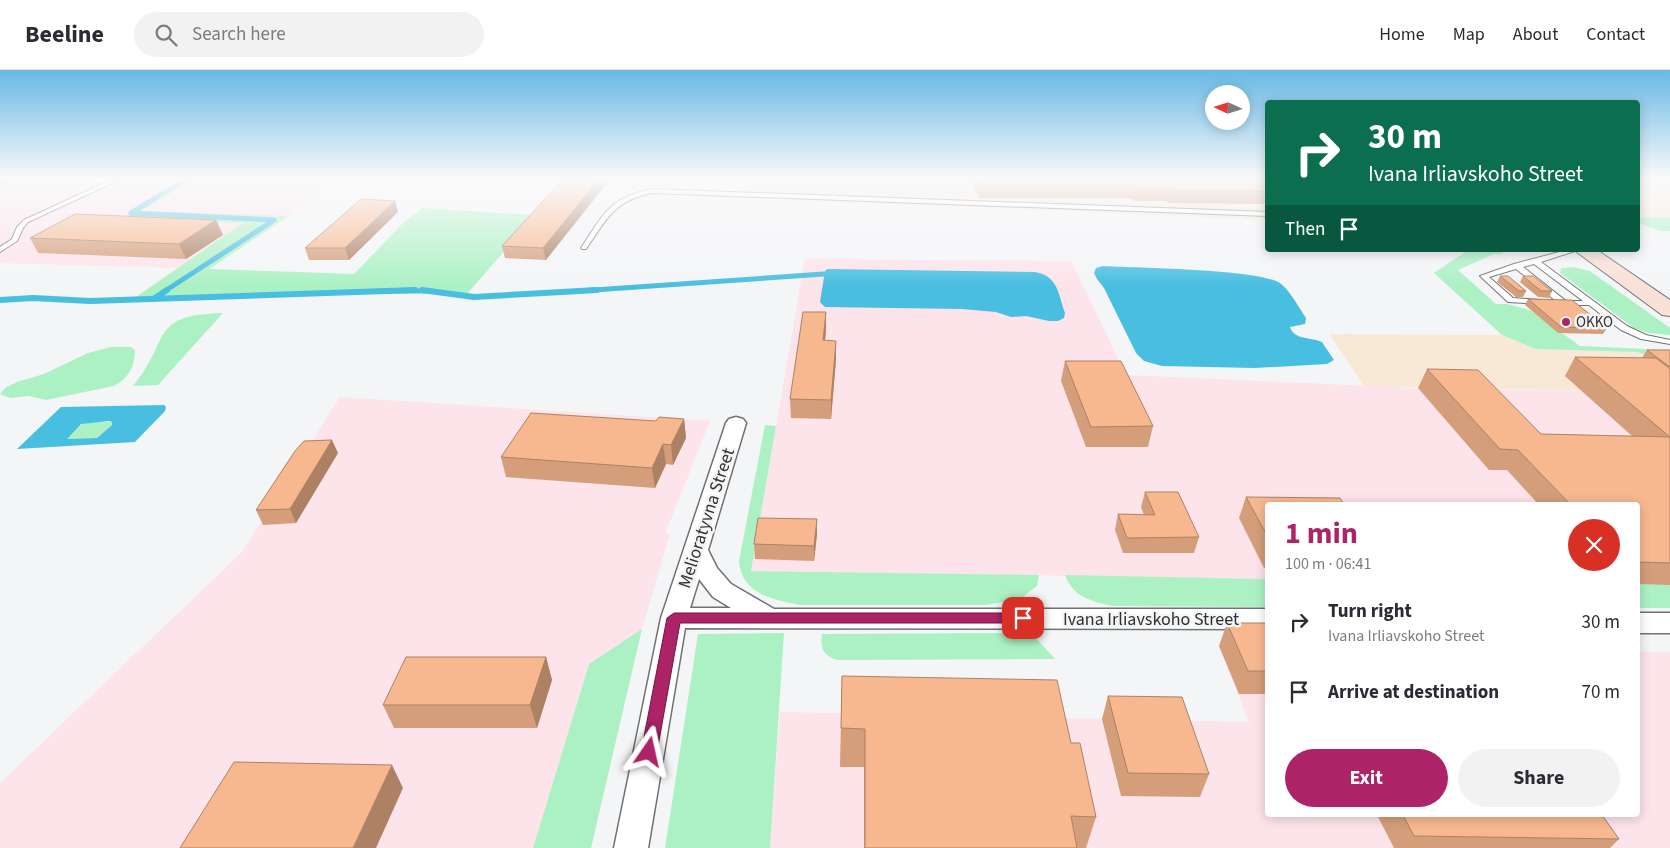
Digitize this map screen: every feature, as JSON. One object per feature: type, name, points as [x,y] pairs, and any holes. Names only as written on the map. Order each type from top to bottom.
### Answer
[{"type":"main road","points":[[1587,252],[1670,310]]},
{"type":"street","name":"Melioratyvna Street","points":[[631,848],[674,618],[736,423]]},
{"type":"street","points":[[696,550],[706,574],[720,590],[740,603],[774,617]]},
{"type":"street","name":"Ivana Irliavskoho Street","points":[[674,618],[1265,619]]},
{"type":"street","points":[[1640,623],[1670,623]]},
{"type":"lane","points":[[0,250],[15,240],[20,227],[26,221],[41,214]]},
{"type":"lane","points":[[584,248],[608,214]]},
{"type":"lane","points":[[1568,252],[1484,277],[1511,300],[1591,303]]},
{"type":"lane","points":[[1535,261],[1631,332],[1670,342]]},
{"type":"lane","points":[[1517,266],[1564,303]]},
{"type":"lane","points":[[1499,272],[1507,278]]},
{"type":"lane","points":[[1522,290],[1536,302]]},
{"type":"shaded area","points":[[0,214],[126,214],[120,218],[244,223],[178,268],[0,263]]},
{"type":"shaded area","points":[[226,214],[291,214],[289,216]]},
{"type":"shaded area","points":[[1134,214],[1265,214],[1265,220]]},
{"type":"shaded area","points":[[1640,214],[1670,214],[1670,217],[1640,218]]},
{"type":"shaded area","points":[[805,259],[1071,261],[1126,375],[1418,388],[1670,392],[1639,502],[1265,502],[1265,579],[751,571]]},
{"type":"shaded area","points":[[1329,334],[1502,335],[1536,349],[1660,353],[1670,392],[1364,386]]},
{"type":"shaded area","points":[[340,397],[710,421],[665,534],[670,534],[642,629],[589,664],[533,848],[0,848],[0,783],[242,552]]},
{"type":"shaded area","points":[[1219,646],[1265,646],[1265,817],[1640,817],[1640,652],[1670,652],[1670,848],[770,848],[780,712],[1249,722]]},
{"type":"green space","points":[[127,214],[289,216],[209,269],[354,274],[402,224],[415,214],[536,215],[466,295],[440,290],[411,289],[133,299],[243,223],[119,219]]},
{"type":"green space","points":[[1670,217],[1670,231],[1660,231],[1640,224],[1640,218]]},
{"type":"green space","points":[[1465,252],[1500,252],[1503,254],[1494,254],[1458,270],[1496,304],[1507,304],[1530,310],[1580,346],[1670,350],[1670,361],[1637,352],[1536,349],[1502,335],[1434,273]]},
{"type":"green space","points":[[1573,267],[1590,271],[1670,328],[1670,335],[1648,333],[1634,328],[1560,273],[1561,268]]},
{"type":"green space","points":[[223,313],[158,385],[133,386],[145,370],[164,333],[171,325],[182,319],[199,315]]},
{"type":"green space","points":[[111,347],[131,347],[135,350],[134,361],[130,371],[124,379],[114,386],[46,400],[29,396],[10,398],[0,394],[5,388],[17,382],[44,374],[88,353]]},
{"type":"green space","points":[[87,422],[113,422],[97,438],[66,439],[78,426]]},
{"type":"green space","points":[[765,425],[776,426],[751,571],[1039,575],[1037,586],[1020,599],[986,605],[799,605],[760,593],[746,581],[741,572],[739,561]]},
{"type":"green space","points":[[1065,575],[1265,579],[1265,607],[1112,606],[1084,597],[1068,582]]},
{"type":"green space","points":[[1640,584],[1670,584],[1670,608],[1640,608]]},
{"type":"green space","points":[[642,629],[591,848],[533,848],[589,664]]},
{"type":"green space","points":[[784,633],[770,848],[665,848],[698,634]]},
{"type":"green space","points":[[1010,633],[1035,637],[1055,659],[837,660],[828,656],[822,648],[822,634]]},
{"type":"water","points":[[1103,266],[1225,272],[1270,279],[1285,287],[1306,318],[1305,324],[1290,327],[1292,331],[1299,336],[1322,342],[1334,360],[1327,364],[1255,368],[1162,366],[1144,361],[1136,353],[1104,288],[1094,273],[1096,268]]},
{"type":"water","points":[[827,269],[1035,272],[1043,274],[1053,281],[1065,313],[1064,318],[1058,321],[1049,321],[1026,316],[1011,317],[996,312],[962,309],[825,307],[820,302],[825,271]]},
{"type":"water","points":[[164,405],[166,407],[165,411],[135,442],[17,449],[61,407]],"holes":[[[112,422],[112,425],[97,438],[67,439],[81,424]]]},
{"type":"building","points":[[74,214],[216,220],[179,244],[30,238]]},
{"type":"building","points":[[344,214],[381,214],[345,248],[305,248]]},
{"type":"building","points":[[531,214],[570,214],[543,248],[502,246]]},
{"type":"building","points":[[1500,276],[1508,276],[1526,291],[1519,291]]},
{"type":"building","points":[[1523,276],[1533,276],[1552,291],[1541,291]]},
{"type":"building","points":[[1528,299],[1572,300],[1607,328],[1561,327]]},
{"type":"building","points":[[803,312],[826,312],[823,340],[836,341],[831,400],[790,399]]},
{"type":"building","points":[[1647,350],[1670,350],[1670,367]]},
{"type":"building","points":[[1575,357],[1656,358],[1670,369],[1670,437]]},
{"type":"building","points":[[1065,361],[1121,361],[1153,426],[1091,427]]},
{"type":"building","points":[[1427,369],[1478,370],[1541,434],[1670,437],[1670,563],[1640,562],[1640,502],[1568,502],[1518,450],[1500,449]]},
{"type":"building","points":[[531,413],[656,421],[659,417],[684,419],[671,445],[663,444],[652,468],[501,457]]},
{"type":"building","points":[[332,440],[290,509],[256,510],[295,451],[304,441]]},
{"type":"building","points":[[1145,492],[1178,492],[1199,537],[1127,538],[1118,514],[1155,515]]},
{"type":"building","points":[[1246,497],[1340,498],[1343,502],[1265,502],[1265,532]]},
{"type":"building","points":[[758,518],[817,519],[814,546],[754,544]]},
{"type":"building","points":[[1227,623],[1265,623],[1265,671],[1248,671]]},
{"type":"building","points":[[406,657],[546,657],[530,705],[383,705]]},
{"type":"building","points":[[842,676],[1057,680],[1071,743],[1080,743],[1096,817],[1071,816],[1077,848],[865,848],[865,729],[841,728]]},
{"type":"building","points":[[1108,696],[1182,697],[1209,774],[1128,773]]},
{"type":"building","points":[[234,762],[392,765],[353,848],[180,848]]},
{"type":"building","points":[[1404,817],[1603,817],[1619,839],[1414,836]]},
{"type":"waterway","points":[[158,214],[274,220],[165,291]]},
{"type":"waterway","points":[[579,291],[824,274]]},
{"type":"waterway","points":[[155,298],[167,290]]},
{"type":"waterway","points":[[385,291],[415,290]]},
{"type":"waterway","points":[[422,290],[429,291]]},
{"type":"waterway","points":[[429,291],[474,297],[597,290]]},
{"type":"waterway","points":[[378,291],[385,291]]},
{"type":"waterway","points":[[0,300],[33,298],[90,301],[385,291]]},
{"type":"waterway","points":[[385,291],[429,291]]},
{"type":"place","name":"OKKO","points":[[1566,322]]},
{"type":"route","points":[[649,752],[674,618],[1023,618]]}]
